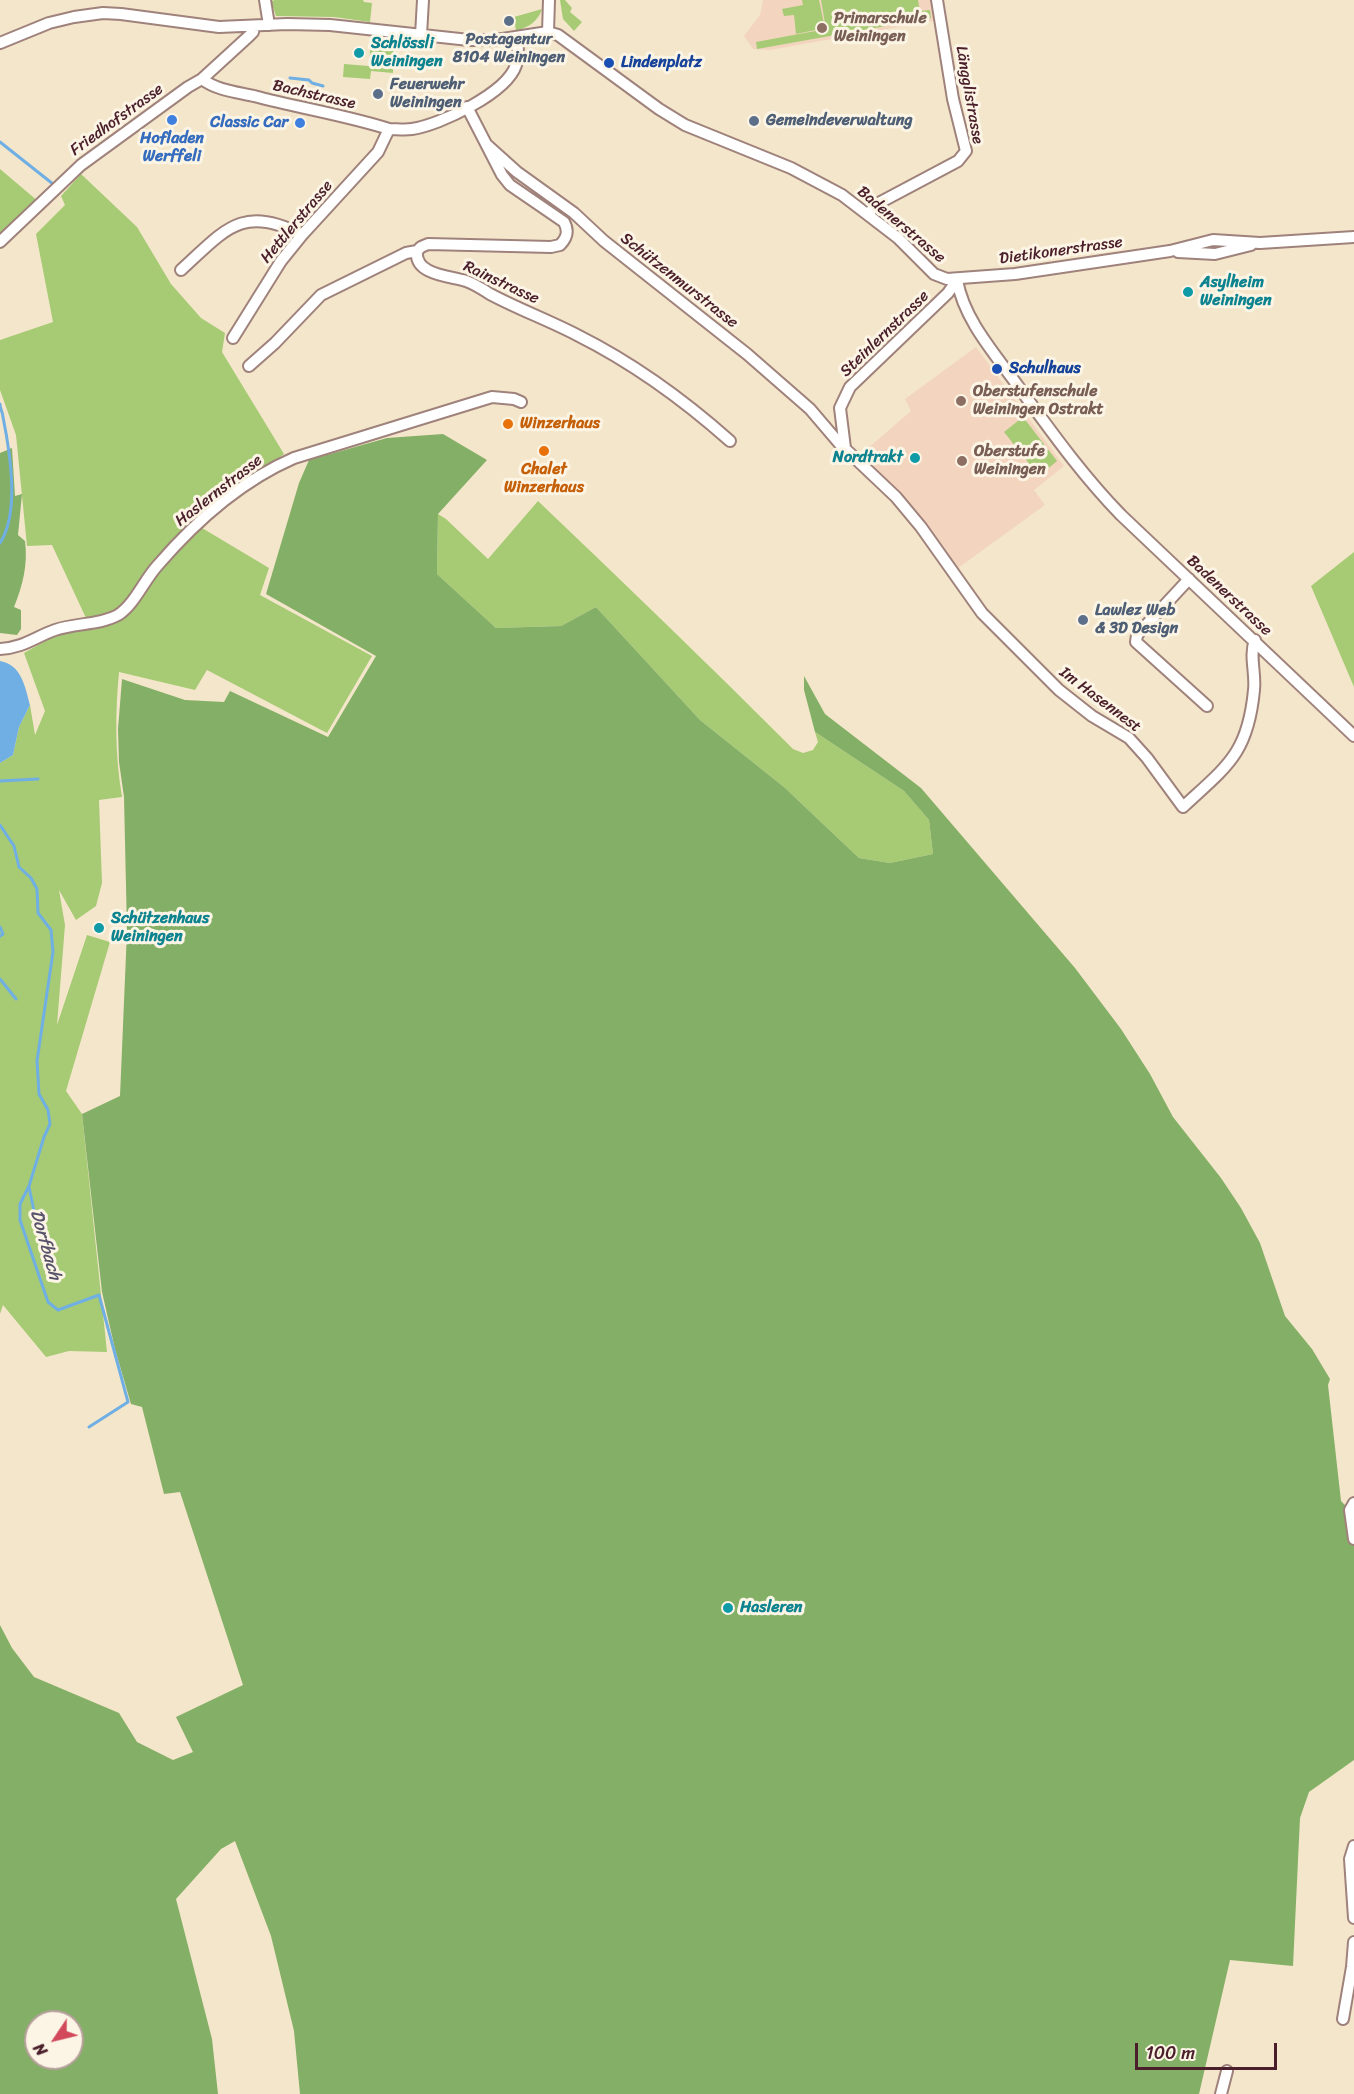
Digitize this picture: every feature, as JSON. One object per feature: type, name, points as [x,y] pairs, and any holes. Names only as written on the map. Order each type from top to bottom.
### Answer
[{"type":"street","points":[[257,0],[266,0],[269,25]]},
{"type":"street","points":[[421,35],[423,0]]},
{"type":"street","points":[[0,44],[49,23],[93,14],[121,14],[219,27],[330,25],[469,40],[517,38],[548,32],[549,0]]},
{"type":"street","name":"Längglistrasse","points":[[868,214],[877,204],[957,161],[966,151],[953,99],[938,0]]},
{"type":"street","name":"Friedhofstrasse","points":[[0,242],[81,165],[201,79],[249,36],[254,27]]},
{"type":"street","name":"Badenerstrasse","points":[[548,32],[558,35],[659,109],[685,125],[791,168],[842,195],[898,238],[934,274],[957,280],[967,312],[1078,468],[1121,515],[1354,736]]},
{"type":"street","name":"Bachstrasse","points":[[201,79],[208,84],[222,88],[389,129],[410,130],[428,125],[487,96],[511,74],[516,66],[517,38]]},
{"type":"street","name":"Rainstrasse","points":[[467,107],[502,175],[510,185],[564,222],[567,228],[564,241],[560,245],[551,247],[441,243],[424,245],[417,251],[419,262],[424,268],[469,282],[599,347],[679,399],[730,441]]},
{"type":"street","name":"Hettlerstrasse","points":[[232,338],[275,270],[302,235],[378,152],[389,129]]},
{"type":"street","name":"Schützenmurstrasse","points":[[487,145],[517,172],[574,213],[604,241],[641,268],[789,389],[845,448]]},
{"type":"street","points":[[181,270],[221,234],[244,222],[262,220],[302,235]]},
{"type":"street","name":"Dietikonerstrasse","points":[[957,280],[1015,274],[1170,251],[1213,240],[1260,243],[1354,237]]},
{"type":"street","points":[[249,366],[275,343],[321,295],[406,253],[417,251]]},
{"type":"street","name":"Steinlernstrasse","points":[[845,448],[840,408],[850,387],[948,293],[957,280]]},
{"type":"street","name":"Haslernstrasse","points":[[0,650],[16,649],[56,630],[118,615],[175,546],[233,495],[271,468],[294,458],[492,397],[521,402]]},
{"type":"street","name":"Im Hasennest","points":[[845,448],[896,497],[921,527],[982,613],[1005,638],[1059,690],[1092,716],[1129,738],[1147,758],[1183,807],[1234,759],[1245,739],[1254,688],[1251,649],[1255,640]]},
{"type":"street","points":[[1189,579],[1137,635],[1136,642],[1207,706]]},
{"type":"street","points":[[1354,1503],[1350,1510],[1354,1539]]},
{"type":"street","points":[[1354,1846],[1350,1859],[1354,1918]]},
{"type":"street","points":[[1343,2019],[1354,1942]]},
{"type":"street","points":[[1221,2094],[1227,2071]]},
{"type":"shaded area","name":"Primarschule Weiningen","points":[[763,0],[934,0],[938,20],[770,50],[753,49],[744,36],[760,15]]},
{"type":"shaded area","name":"Oberstufe Weiningen","points":[[976,347],[1064,466],[1034,490],[1045,505],[958,568],[890,485],[859,456],[911,411],[905,399]]},
{"type":"green space","points":[[363,0],[372,3],[370,22],[334,17],[276,16],[271,1]]},
{"type":"green space","points":[[560,0],[565,0],[572,8],[570,12],[582,22],[574,31],[563,19]]},
{"type":"green space","points":[[802,0],[819,0],[825,28],[796,34],[794,15],[784,16],[782,9],[803,5]]},
{"type":"green space","points":[[821,0],[918,0],[920,11],[930,10],[931,18],[757,49],[756,42],[826,29]]},
{"type":"green space","points":[[542,9],[532,23],[516,31],[514,17]]},
{"type":"green space","points":[[371,37],[394,40],[393,73],[371,71],[370,79],[343,77],[344,64],[369,66]]},
{"type":"green space","points":[[0,169],[39,202],[0,239]]},
{"type":"green space","points":[[81,174],[137,227],[171,284],[201,318],[225,333],[222,352],[284,454],[192,522],[269,568],[260,595],[372,656],[327,733],[207,670],[195,690],[119,672],[116,735],[122,797],[99,800],[102,883],[96,906],[76,920],[59,890],[65,925],[57,1025],[87,935],[110,942],[66,1091],[82,1114],[107,1352],[69,1351],[46,1357],[3,1305],[0,1314],[0,763],[13,755],[19,727],[30,705],[35,735],[45,711],[24,653],[86,618],[52,545],[27,546],[16,435],[0,390],[0,340],[53,322],[36,234],[65,205],[61,196]]},
{"type":"green space","points":[[1023,417],[1057,461],[1039,476],[1004,432]]},
{"type":"green space","points":[[443,434],[487,460],[438,514],[437,574],[496,628],[561,626],[596,607],[700,720],[784,787],[859,858],[890,863],[933,854],[929,820],[904,791],[815,732],[804,690],[804,676],[825,714],[921,788],[1075,968],[1121,1029],[1150,1074],[1173,1117],[1221,1178],[1241,1208],[1260,1243],[1285,1316],[1312,1349],[1330,1379],[1328,1385],[1341,1501],[1350,1510],[1354,1541],[1354,1760],[1309,1792],[1300,1818],[1293,1966],[1230,1960],[1199,2094],[300,2094],[294,2031],[271,1936],[235,1841],[221,1849],[176,1899],[212,2039],[218,2094],[0,2094],[0,1625],[12,1648],[34,1677],[119,1713],[137,1742],[173,1760],[193,1752],[176,1717],[243,1685],[180,1492],[164,1494],[142,1407],[131,1404],[115,1349],[102,1292],[82,1114],[120,1096],[127,931],[124,797],[119,762],[118,729],[122,679],[185,700],[224,702],[230,691],[328,737],[376,656],[266,594],[299,483],[309,460],[387,438]]},
{"type":"green space","points":[[12,448],[15,496],[22,494],[18,535],[25,541],[26,550],[24,574],[14,607],[21,610],[21,629],[17,635],[0,633],[0,453]]},
{"type":"green space","points":[[538,501],[793,749],[803,753],[813,750],[818,742],[815,732],[904,791],[929,820],[933,854],[890,863],[859,858],[784,787],[700,720],[596,607],[561,626],[496,628],[437,574],[438,514],[488,559]]},
{"type":"green space","points":[[1354,552],[1354,687],[1311,586]]},
{"type":"water","points":[[0,661],[7,663],[18,672],[30,705],[19,727],[13,755],[0,763]]},
{"type":"waterway","name":"Dorfbach","points":[[290,78],[309,80],[323,86]]},
{"type":"waterway","points":[[0,142],[53,184]]},
{"type":"waterway","name":"Dorfbach","points":[[0,404],[12,482],[10,515],[0,543]]},
{"type":"waterway","points":[[0,781],[38,779]]},
{"type":"waterway","name":"Dorfbach","points":[[0,825],[14,846],[19,867],[31,878],[37,889],[38,913],[51,930],[53,952],[37,1061],[39,1094],[48,1110],[50,1124],[29,1186],[20,1204],[20,1220],[48,1302],[58,1310],[99,1295],[128,1402],[89,1427]]},
{"type":"waterway","points":[[0,927],[3,934],[0,936]]},
{"type":"waterway","points":[[0,979],[16,999]]},
{"type":"waterway","points":[[29,1187],[43,1241]]},
{"type":"place","name":"Postagentur 8104 Weiningen","points":[[509,21]]},
{"type":"place","name":"Primarschule Weiningen","points":[[822,28]]},
{"type":"place","name":"Schlössli Weiningen","points":[[359,53]]},
{"type":"place","name":"Lindenplatz","points":[[609,63]]},
{"type":"place","name":"Feuerwehr Weiningen","points":[[378,94]]},
{"type":"place","name":"Hofladen Werffeli","points":[[172,120]]},
{"type":"place","name":"Gemeindeverwaltung","points":[[754,121]]},
{"type":"place","name":"Classic Car","points":[[300,123]]},
{"type":"place","name":"Asylheim Weiningen","points":[[1188,292]]},
{"type":"place","name":"Schulhaus","points":[[997,369]]},
{"type":"place","name":"Oberstufenschule Weiningen Ostrakt","points":[[961,401]]},
{"type":"place","name":"Winzerhaus","points":[[508,424]]},
{"type":"place","name":"Chalet Winzerhaus","points":[[544,451]]},
{"type":"place","name":"Nordtrakt","points":[[915,458]]},
{"type":"place","name":"Oberstufe Weiningen","points":[[962,461]]},
{"type":"place","name":"Lawlez Web & 3D Design","points":[[1083,620]]},
{"type":"place","name":"Schützenhaus Weiningen","points":[[99,928]]},
{"type":"place","name":"Hasleren","points":[[728,1608]]}]
